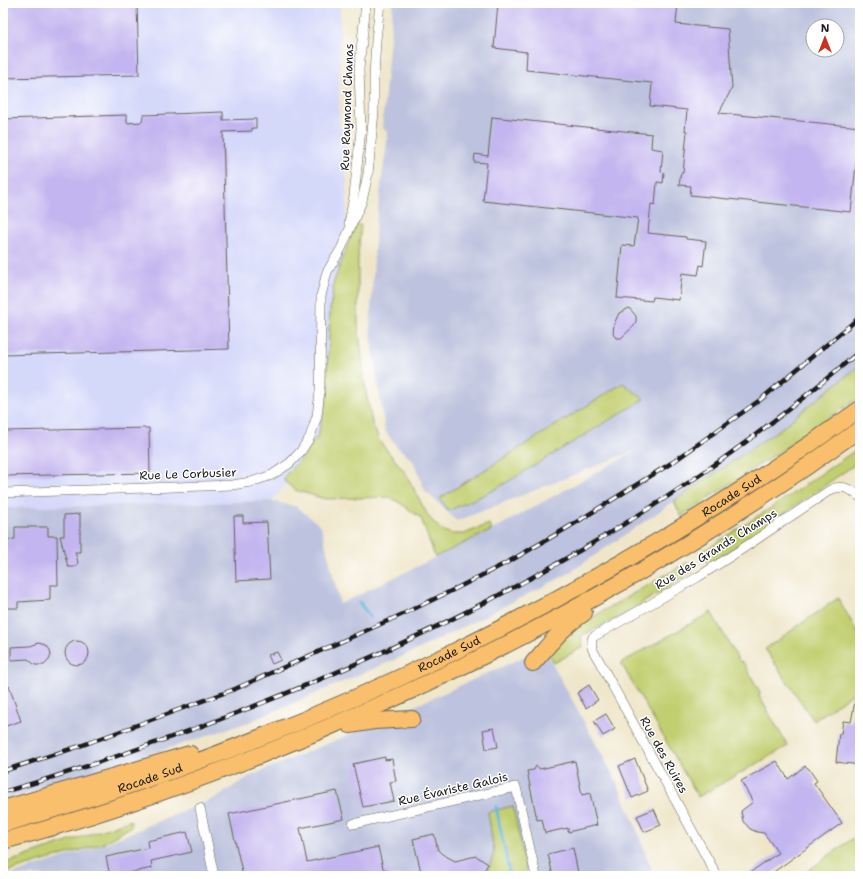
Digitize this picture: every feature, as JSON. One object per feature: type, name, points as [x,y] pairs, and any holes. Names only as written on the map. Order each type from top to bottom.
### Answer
[{"type":"highway","name":"Rocade Sud","points":[[3,824],[54,810],[159,776],[254,740],[316,715],[447,655],[609,570],[686,525],[751,484],[860,409]]},
{"type":"highway","name":"Rocade Sud","points":[[3,842],[157,794],[319,732],[418,687],[492,651],[599,595],[702,534],[775,488],[860,429]]},
{"type":"highway","points":[[533,663],[567,624],[702,534]]},
{"type":"highway","points":[[3,809],[316,715]]},
{"type":"highway","points":[[319,732],[374,721],[412,719]]},
{"type":"highway","points":[[3,853],[157,794]]},
{"type":"street","name":"Rue Raymond Chanas","points":[[348,231],[354,196],[361,129],[359,69],[366,3]]},
{"type":"street","name":"Rue Raymond Chanas","points":[[348,231],[362,201],[368,174],[374,111],[374,76],[380,3]]},
{"type":"street","name":"Rue Le Corbusier","points":[[3,492],[232,485],[252,482],[272,475],[290,463],[301,451],[310,437],[317,416],[320,391],[321,296],[327,272],[341,249],[348,231]]},
{"type":"street","name":"Rue des Grands Champs","points":[[591,646],[593,636],[698,577],[830,490],[844,487],[854,491],[860,497]]},
{"type":"street","name":"Rue des Ruires","points":[[591,646],[703,854],[717,876]]},
{"type":"street","name":"Rue Évariste Galois","points":[[353,824],[516,787],[536,876]]},
{"type":"street","points":[[200,808],[214,876]]},
{"type":"shaded area","points":[[3,3],[340,3],[339,128],[346,129],[347,205],[334,364],[325,441],[272,501],[3,508]]},
{"type":"shaded area","points":[[393,3],[860,3],[860,365],[780,429],[566,575],[417,650],[249,722],[3,801],[3,508],[272,501],[297,507],[321,526],[340,604],[492,530],[639,449],[457,521],[425,491],[413,460],[397,447],[385,431],[370,327],[376,223],[388,133],[382,127]]},
{"type":"shaded area","points":[[544,648],[614,777],[630,812],[654,876],[7,876],[101,845],[213,799],[252,775],[370,726]]},
{"type":"green space","points":[[356,223],[361,226],[358,254],[358,324],[366,392],[372,423],[380,442],[405,472],[428,516],[441,530],[452,534],[464,534],[489,524],[492,530],[435,557],[421,518],[390,497],[325,499],[295,490],[284,481],[287,473],[304,456],[318,435],[326,402],[330,309],[334,281]]},
{"type":"green space","points":[[860,365],[860,397],[681,516],[674,501],[780,429]]},
{"type":"green space","points":[[623,383],[644,399],[494,490],[448,511],[440,498]]},
{"type":"green space","points":[[860,447],[860,461],[709,565],[702,552],[789,496]]},
{"type":"green space","points":[[688,562],[693,572],[621,616],[581,636],[583,647],[554,663],[548,652],[568,628],[589,619]]},
{"type":"green space","points":[[838,598],[860,637],[860,688],[814,721],[765,649]]},
{"type":"green space","points":[[711,612],[739,661],[743,662],[760,692],[759,696],[788,746],[698,797],[621,663]]},
{"type":"green space","points":[[513,806],[526,870],[521,876],[485,876],[494,852],[488,812]]},
{"type":"green space","points":[[131,820],[131,827],[101,844],[3,873],[3,864]]},
{"type":"green space","points":[[860,833],[860,876],[801,876]]},
{"type":"building","points":[[3,3],[137,3],[139,75],[3,78]]},
{"type":"building","points":[[498,3],[678,3],[676,24],[728,29],[732,88],[719,113],[860,127],[851,212],[690,195],[691,186],[679,185],[681,173],[683,173],[687,131],[685,131],[687,110],[650,106],[652,83],[526,70],[527,52],[494,48]]},
{"type":"building","points":[[223,112],[223,120],[256,119],[256,128],[252,128],[252,131],[223,132],[229,349],[3,355],[3,119],[127,115],[127,123],[142,122],[143,115]]},
{"type":"building","points":[[492,117],[652,134],[651,148],[663,150],[661,172],[664,173],[663,183],[657,182],[655,205],[651,204],[648,233],[686,237],[686,239],[706,241],[703,266],[700,265],[698,275],[682,273],[679,300],[653,297],[652,301],[617,298],[622,245],[634,246],[638,218],[483,201],[487,163],[474,162],[475,154],[488,156]]},
{"type":"building","points":[[629,308],[636,316],[635,325],[621,338],[616,338],[613,334],[614,324],[619,313]]},
{"type":"building","points":[[149,428],[150,473],[3,476],[3,431]]},
{"type":"building","points":[[80,514],[80,552],[75,552],[78,562],[74,567],[68,567],[60,536],[64,536],[64,515]]},
{"type":"building","points":[[234,516],[243,516],[243,523],[267,522],[270,579],[236,581]]},
{"type":"building","points":[[15,527],[48,527],[48,536],[57,536],[58,585],[50,585],[50,600],[18,602],[18,608],[3,608],[3,540],[15,539]]},
{"type":"building","points":[[77,641],[85,645],[89,653],[85,661],[77,665],[69,661],[65,653],[69,645]]},
{"type":"building","points":[[39,643],[46,645],[50,650],[51,655],[49,660],[44,665],[35,665],[28,659],[11,660],[11,647],[30,646]]},
{"type":"building","points":[[277,652],[281,660],[272,664],[268,655]]},
{"type":"building","points":[[589,685],[598,700],[586,708],[577,693]]},
{"type":"building","points":[[9,686],[21,721],[3,727],[3,688]]},
{"type":"building","points":[[856,696],[860,696],[860,765],[836,762],[839,733],[841,734],[843,721],[851,722]]},
{"type":"building","points":[[606,714],[615,729],[603,736],[594,721]]},
{"type":"building","points":[[494,728],[498,747],[486,749],[483,730]]},
{"type":"building","points":[[385,757],[385,760],[392,759],[396,781],[390,782],[394,801],[363,807],[353,764]]},
{"type":"building","points":[[635,759],[648,791],[632,798],[619,766]]},
{"type":"building","points":[[575,761],[582,795],[590,793],[597,825],[568,832],[568,828],[545,833],[542,819],[537,820],[527,771],[534,770],[536,766],[540,769]]},
{"type":"building","points":[[777,761],[788,779],[805,766],[809,769],[817,781],[814,783],[842,823],[768,876],[745,876],[778,853],[764,833],[750,829],[743,821],[741,811],[753,802],[741,781]]},
{"type":"building","points":[[337,791],[344,819],[300,828],[307,862],[378,847],[383,868],[395,876],[243,876],[229,814]]},
{"type":"building","points":[[654,809],[661,825],[644,832],[637,816]]},
{"type":"building","points":[[187,832],[192,852],[151,861],[152,868],[110,876],[106,857],[148,848],[147,841]]},
{"type":"building","points":[[434,834],[438,850],[442,854],[455,861],[476,856],[488,864],[481,876],[422,876],[413,839]]},
{"type":"building","points":[[573,848],[578,873],[564,876],[553,876],[548,854]]},
{"type":"waterway","points":[[359,602],[370,617]]},
{"type":"waterway","points":[[496,807],[510,876]]},
{"type":"railway","points":[[3,771],[80,746],[235,689],[403,614],[510,561],[567,528],[673,462],[760,400],[860,317]]},
{"type":"railway","points":[[3,792],[54,777],[128,752],[265,702],[327,677],[449,621],[567,558],[682,487],[773,422],[860,351]]}]
